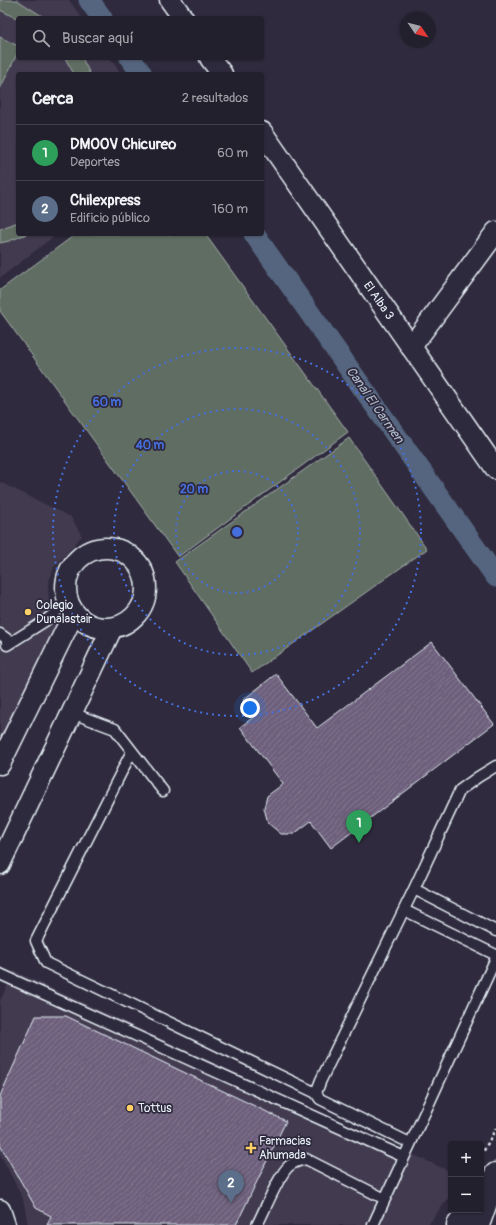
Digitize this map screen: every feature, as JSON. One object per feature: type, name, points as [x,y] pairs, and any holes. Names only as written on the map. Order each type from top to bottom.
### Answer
[{"type":"street","points":[[170,0],[182,16]]},
{"type":"street","points":[[212,60],[220,72]]},
{"type":"street","name":"El Alba 3","points":[[264,135],[496,469]]},
{"type":"street","points":[[412,347],[496,232]]},
{"type":"street","points":[[109,548],[123,552],[136,562],[144,574],[146,594],[144,603],[137,615],[125,624],[112,628],[97,627],[84,622],[71,607],[66,588],[69,574],[76,562],[87,553],[109,548]]},
{"type":"street","points":[[0,764],[71,607]]},
{"type":"street","points":[[0,864],[112,628]]},
{"type":"street","points":[[478,1225],[490,1183]]},
{"type":"street","points":[[0,1210],[5,1225]]},
{"type":"street","points":[[458,1225],[468,1213]]},
{"type":"lane","points":[[0,634],[7,639],[7,645],[45,621],[71,607]]},
{"type":"lane","points":[[72,713],[115,729],[163,791]]},
{"type":"lane","points":[[132,751],[36,941],[46,963],[316,1093],[320,1099],[410,1143]]},
{"type":"lane","points":[[316,1093],[460,790],[496,766]]},
{"type":"lane","points":[[414,889],[496,931]]},
{"type":"lane","points":[[404,910],[496,955]]},
{"type":"lane","points":[[373,1225],[496,958]]},
{"type":"lane","points":[[0,974],[404,1157]]},
{"type":"lane","points":[[257,1225],[279,1181],[288,1167],[299,1160],[306,1159],[384,1199]]},
{"type":"path","points":[[484,1150],[496,1128]]},
{"type":"shaded area","points":[[0,0],[69,0],[81,16],[16,16],[16,60],[111,60],[120,72],[16,72],[16,236],[54,236],[0,278]]},
{"type":"shaded area","name":"Colegio Dunalastair","points":[[0,482],[71,517],[82,536],[54,567],[48,584],[49,604],[64,620],[0,749]]},
{"type":"shaded area","name":"Tottus","points":[[14,971],[448,1171],[448,1199],[428,1225],[28,1225],[23,1199],[0,1154],[0,1001]]},
{"type":"green space","points":[[0,0],[17,0],[42,16],[16,16],[16,18],[0,10]]},
{"type":"green space","points":[[0,37],[16,45],[16,56],[0,89]]},
{"type":"green space","points":[[66,60],[83,60],[89,72],[73,72]]},
{"type":"green space","points":[[16,223],[16,236],[22,236],[0,243],[0,229]]},
{"type":"green space","points":[[73,236],[206,236],[348,432],[178,557],[0,311],[0,290]]},
{"type":"green space","points":[[349,438],[427,549],[252,673],[175,562]]},
{"type":"building","points":[[432,642],[494,724],[331,848],[311,821],[294,834],[281,834],[268,823],[264,808],[267,796],[283,784],[240,727],[255,716],[243,700],[276,674],[317,728]]},
{"type":"building","name":"Tottus","points":[[36,1016],[66,1016],[286,1121],[236,1225],[47,1225],[51,1216],[36,1208],[0,1145],[0,1096]]},
{"type":"waterway","name":"Canal El Carmen","points":[[89,0],[101,16]]},
{"type":"waterway","name":"Canal El Carmen","points":[[132,60],[140,72]]},
{"type":"waterway","name":"Canal El Carmen","points":[[255,236],[496,577]]},
{"type":"place","name":"Colegio Dunalastair","points":[[28,612]]},
{"type":"place","name":"DMOOV Chicureo","points":[[359,843]]},
{"type":"place","name":"Tottus","points":[[130,1108]]},
{"type":"place","name":"Farmacias Ahumada","points":[[251,1148]]},
{"type":"place","name":"Chilexpress","points":[[231,1203]]}]
